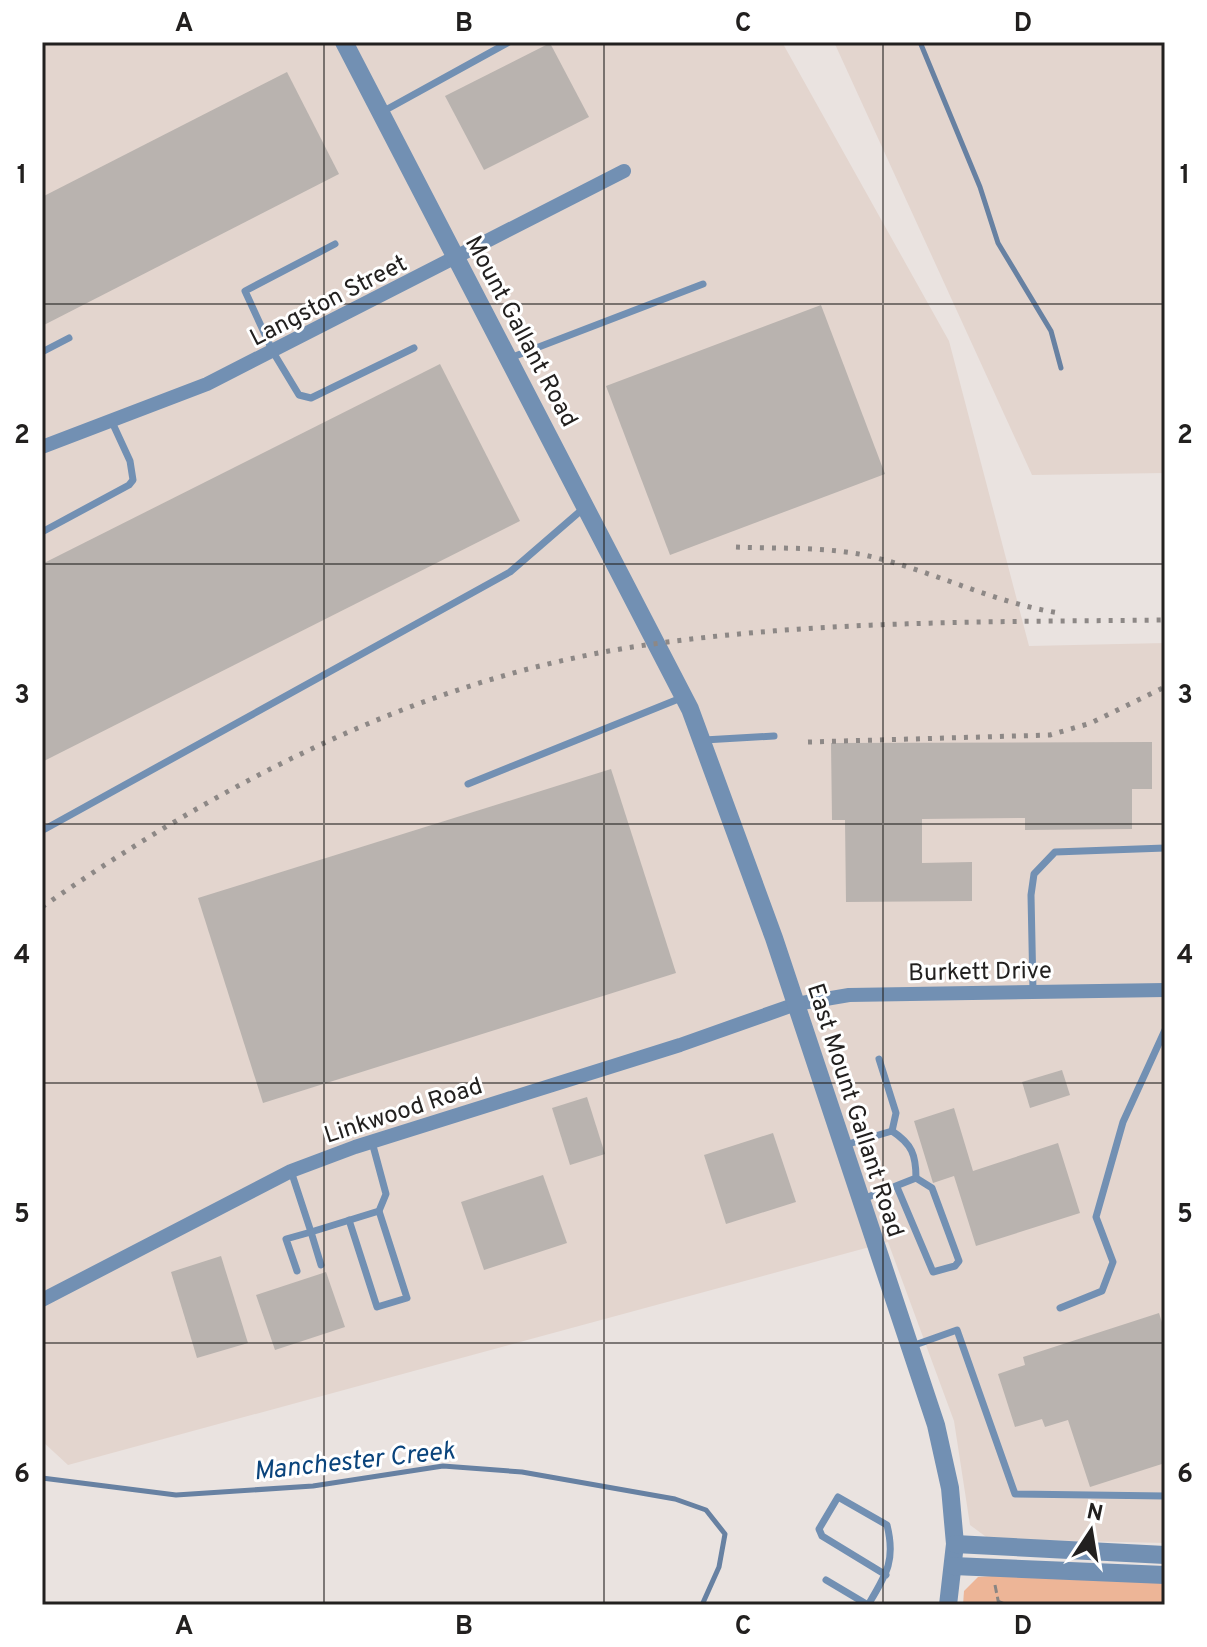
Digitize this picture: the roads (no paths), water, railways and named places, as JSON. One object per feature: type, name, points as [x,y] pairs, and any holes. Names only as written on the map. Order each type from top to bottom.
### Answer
[{"type":"street","name":"Mount Gallant Road","points":[[344,42],[657,643]]},
{"type":"street","name":"Langston Street","points":[[42,447],[207,384],[457,259],[624,171]]},
{"type":"street","name":"East Mount Gallant Road","points":[[657,643],[684,697],[701,741],[796,1004],[936,1425],[950,1488],[955,1544],[948,1605]]},
{"type":"street","name":"Burkett Drive","points":[[796,1004],[849,995],[1165,990]]},
{"type":"street","name":"Linkwood Road","points":[[42,1300],[291,1171],[372,1142],[680,1045],[796,1004]]},
{"type":"street","points":[[955,1544],[1165,1555]]},
{"type":"street","points":[[953,1566],[1165,1575]]},
{"type":"lane","points":[[380,113],[509,42]]},
{"type":"lane","points":[[335,244],[245,291],[273,352],[299,395],[311,398],[414,348]]},
{"type":"lane","points":[[510,358],[703,284]]},
{"type":"lane","points":[[42,352],[69,338]]},
{"type":"lane","points":[[42,532],[133,480],[130,461],[112,422]]},
{"type":"lane","points":[[45,829],[510,572],[586,506]]},
{"type":"lane","points":[[468,784],[684,697]]},
{"type":"lane","points":[[701,741],[774,736]]},
{"type":"lane","points":[[1033,992],[1031,895],[1034,874],[1055,852],[1165,848]]},
{"type":"lane","points":[[1060,1308],[1102,1291],[1113,1262],[1096,1217],[1123,1122],[1165,1030]]},
{"type":"lane","points":[[879,1059],[896,1113],[892,1131]]},
{"type":"lane","points":[[843,1146],[892,1131],[907,1140],[916,1156],[916,1178]]},
{"type":"lane","points":[[349,1220],[377,1307],[407,1298],[379,1211],[386,1194],[372,1142]]},
{"type":"lane","points":[[291,1171],[321,1265]]},
{"type":"lane","points":[[861,1200],[916,1178]]},
{"type":"lane","points":[[897,1187],[933,1272],[955,1266],[959,1261],[932,1188],[916,1178]]},
{"type":"lane","points":[[297,1271],[286,1239],[379,1211]]},
{"type":"lane","points":[[910,1347],[957,1330],[1015,1494],[1165,1496]]},
{"type":"lane","points":[[826,1580],[868,1605],[886,1575],[893,1549],[887,1525],[838,1497],[819,1529],[822,1536],[886,1575]]},
{"type":"waterway","points":[[920,42],[980,187],[998,243],[1051,331],[1061,368]]},
{"type":"waterway","name":"Manchester Creek","points":[[42,1478],[176,1495],[313,1486],[443,1466],[522,1472],[675,1499],[706,1510],[725,1534],[719,1567],[702,1605]]},
{"type":"railway","points":[[736,547],[860,554],[1013,602],[1059,613]]},
{"type":"railway","points":[[42,907],[182,817],[329,741],[405,709],[484,682],[564,660],[646,645],[775,631],[970,622],[1165,620]]},
{"type":"railway","points":[[808,742],[1050,735],[1091,723],[1165,687]]}]
